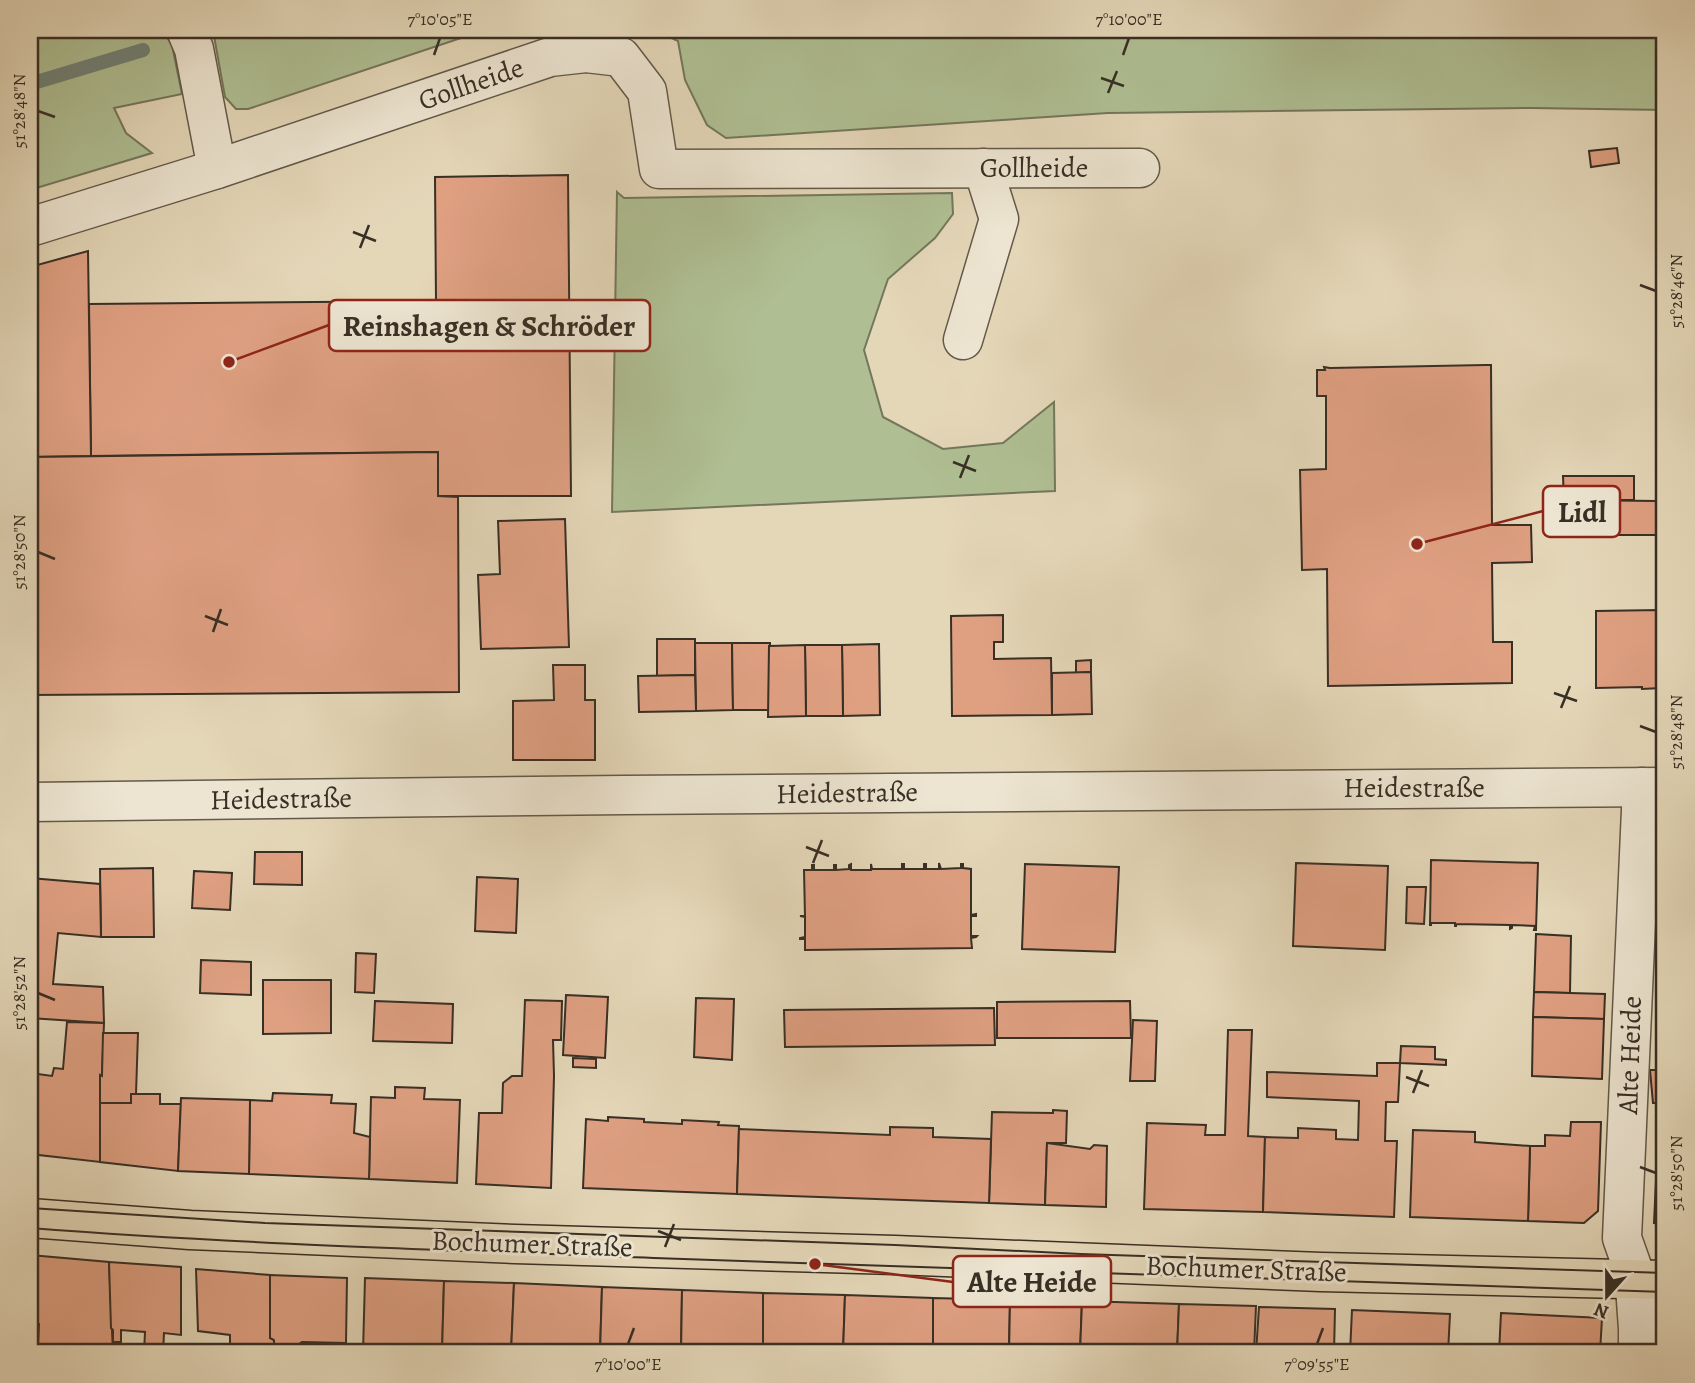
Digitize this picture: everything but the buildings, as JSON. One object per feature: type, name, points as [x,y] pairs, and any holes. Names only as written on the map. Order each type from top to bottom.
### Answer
[{"type":"main road","name":"Bochumer Straße","points":[[30,1218],[190,1230],[357,1238],[1321,1272],[1650,1279]]},
{"type":"street","points":[[186,30],[194,49],[217,169]]},
{"type":"street","name":"Gollheide","points":[[30,227],[217,169],[550,57],[586,53],[621,57],[647,91],[659,169],[1140,168]]},
{"type":"street","points":[[963,340],[999,219],[983,168]]},
{"type":"street","name":"Heidestraße","points":[[30,802],[1653,787]]},
{"type":"street","name":"Alte Heide","points":[[1638,1353],[1639,1329],[1650,1279],[1622,1238],[1653,787]]},
{"type":"green space","points":[[47,30],[162,30],[172,45],[182,94],[114,108],[126,133],[152,153],[30,190],[30,35]]},
{"type":"green space","points":[[210,30],[485,30],[248,109],[236,109],[225,97],[214,36]]},
{"type":"green space","points":[[654,30],[1665,30],[1665,110],[1531,108],[1108,113],[726,138],[707,125],[685,80],[678,41]]},
{"type":"green space","points":[[617,192],[624,198],[952,193],[953,214],[935,238],[888,279],[864,350],[883,417],[943,449],[1003,443],[1054,402],[1055,491],[612,512]]},
{"type":"waterway","points":[[30,84],[143,50]]},
{"type":"tram line","points":[[30,1208],[265,1223],[1665,1273]]},
{"type":"tram line","points":[[30,1228],[420,1249],[1665,1292]]},
{"type":"place","name":"Reinshagen & Schröder","points":[[229,362]]},
{"type":"place","name":"Lidl","points":[[1417,544]]},
{"type":"place","name":"Alte Heide","points":[[815,1264]]}]
